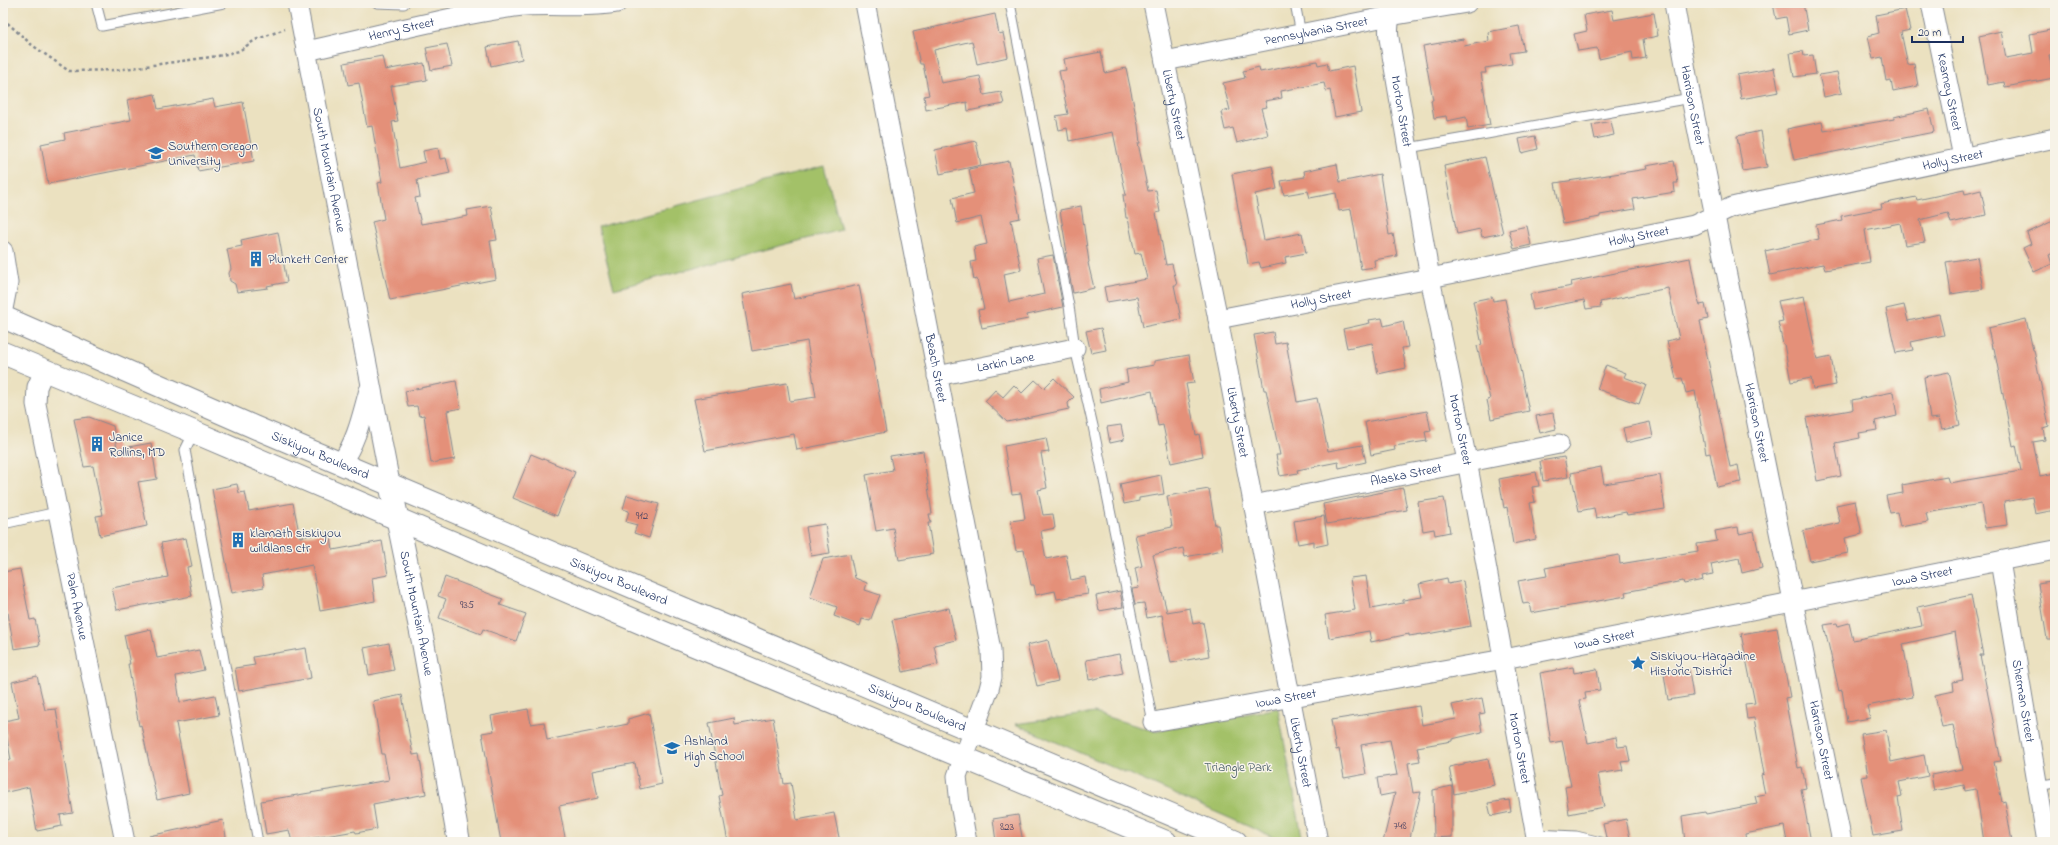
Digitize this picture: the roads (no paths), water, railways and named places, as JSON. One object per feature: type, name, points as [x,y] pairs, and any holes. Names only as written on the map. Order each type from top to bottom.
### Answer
[{"type":"main road","name":"Siskiyou Boulevard","points":[[3,317],[254,427],[390,483],[1236,842]]},
{"type":"main road","points":[[3,353],[194,432],[963,758],[1146,838],[1166,842]]},
{"type":"main road","name":"South Mountain Avenue","points":[[390,483],[423,642],[459,842]]},
{"type":"street","name":"South Mountain Avenue","points":[[297,3],[390,483]]},
{"type":"street","name":"Henry Street","points":[[306,51],[457,18],[512,8],[540,4],[589,6],[617,3]]},
{"type":"street","name":"Beach Street","points":[[865,3],[991,650],[992,677],[989,689],[957,776],[957,785],[967,842]]},
{"type":"street","name":"Liberty Street","points":[[1153,3],[1218,319],[1318,842]]},
{"type":"street","name":"Pennsylvania Street","points":[[1165,61],[1301,34],[1394,10],[1467,3]]},
{"type":"street","name":"Harrison Street","points":[[1674,3],[1715,214],[1842,842]]},
{"type":"street","name":"Kearney Street","points":[[1931,3],[1963,157]]},
{"type":"street","name":"Morton Street","points":[[1394,10],[1388,30],[1430,278],[1467,461],[1536,838]]},
{"type":"street","name":"Holly Street","points":[[1218,319],[1694,225],[1715,214],[1749,203],[2055,138]]},
{"type":"street","points":[[3,251],[8,283],[3,309]]},
{"type":"street","name":"Larkin Lane","points":[[937,376],[1075,348]]},
{"type":"street","name":"Palm Avenue","points":[[44,371],[37,387],[36,404],[124,842]]},
{"type":"street","name":"South Mountain Avenue","points":[[341,463],[349,453],[355,439],[370,385]]},
{"type":"street","name":"Alaska Street","points":[[1253,505],[1467,461],[1559,444]]},
{"type":"street","name":"Iowa Street","points":[[1153,722],[1504,658],[2055,550]]},
{"type":"street","name":"Sherman Street","points":[[2000,561],[2036,786],[2047,842]]},
{"type":"lane","points":[[96,3],[102,26],[224,3]]},
{"type":"lane","points":[[377,3],[404,4]]},
{"type":"lane","points":[[1010,3],[1069,306],[1075,348],[1093,426],[1153,722]]},
{"type":"lane","points":[[1295,3],[1301,34]]},
{"type":"lane","points":[[1408,148],[1692,98]]},
{"type":"lane","points":[[194,432],[185,450],[258,842]]},
{"type":"lane","points":[[3,524],[57,512]]},
{"type":"lane","points":[[2036,786],[2055,783]]},
{"type":"lane","points":[[1536,838],[1576,836],[1601,842]]},
{"type":"place","name":"Southern Oregon University","points":[[156,153]]},
{"type":"place","name":"Plunkett Center","points":[[256,259]]},
{"type":"place","name":"Janice Rollins, MD","points":[[97,444]]},
{"type":"place","name":"klamath siskiyou wildlans ctr","points":[[238,540]]},
{"type":"place","name":"Siskiyou-Hargadine Historic District","points":[[1638,663]]},
{"type":"place","name":"Ashland High School","points":[[672,748]]},
{"type":"park label","name":"Triangle Park","points":[[1238,767]]}]
